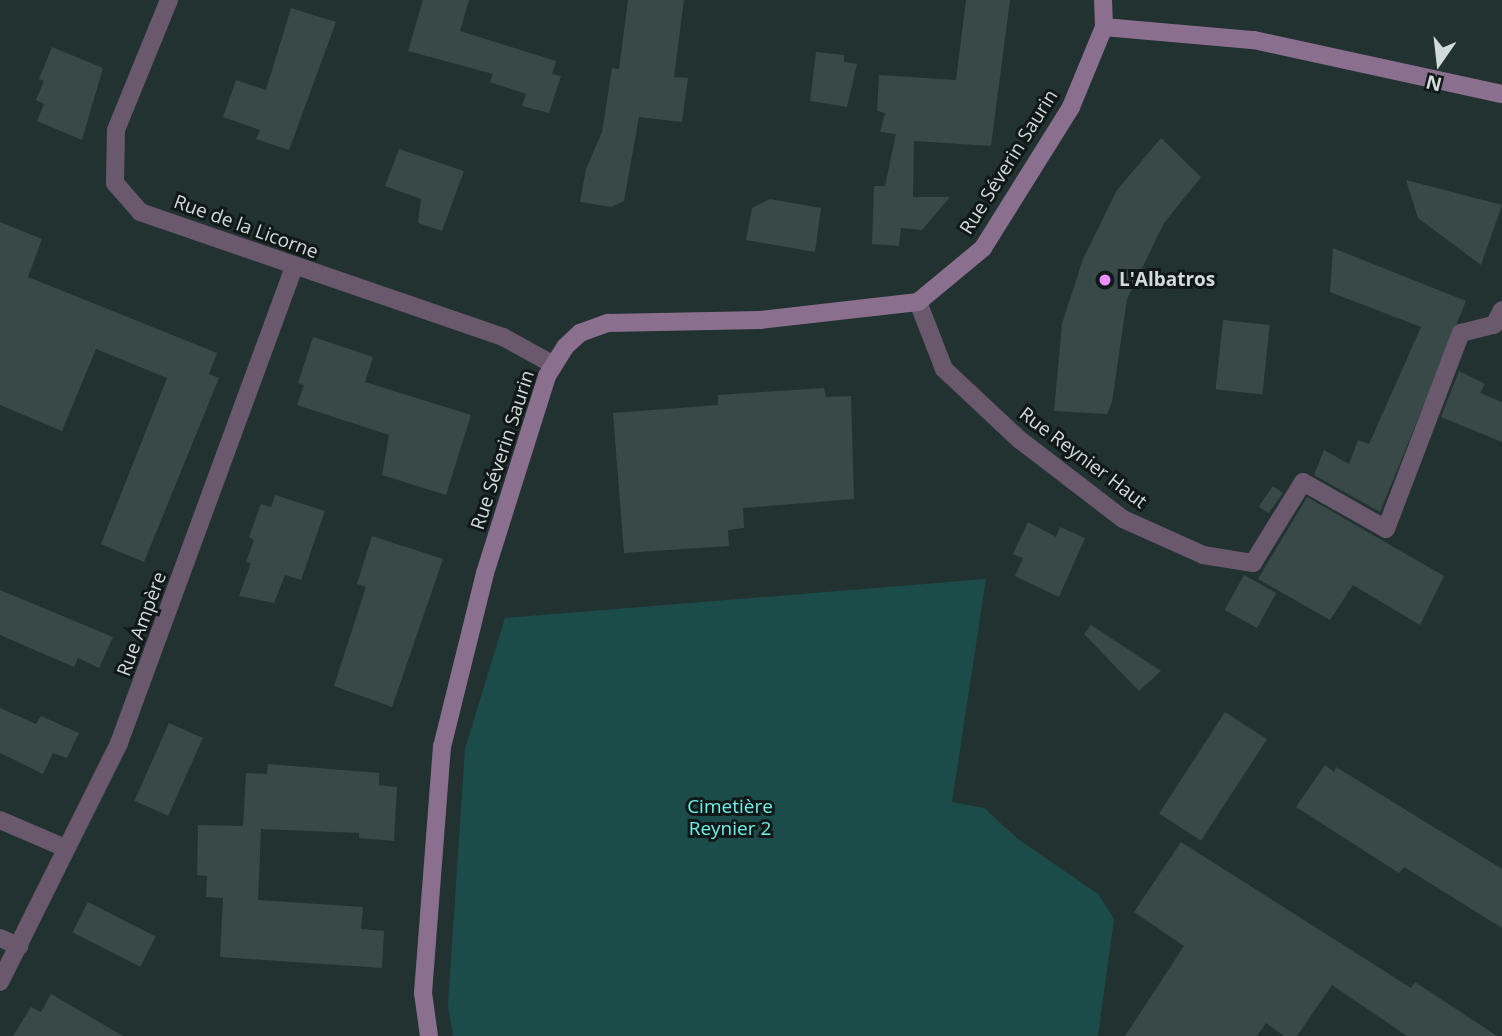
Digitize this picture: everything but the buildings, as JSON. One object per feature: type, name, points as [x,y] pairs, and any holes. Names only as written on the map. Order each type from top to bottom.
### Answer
[{"type":"street","name":"Rue de la Licorne","points":[[169,0],[116,130],[115,183],[140,212],[503,337],[554,365]]},
{"type":"street","name":"Rue Séverin Saurin","points":[[429,1036],[423,993],[442,747],[485,573],[554,365],[580,333],[608,323],[760,320],[918,302],[983,248],[1071,107],[1104,27],[1103,0]]},
{"type":"street","points":[[1104,27],[1254,40],[1502,94]]},
{"type":"street","name":"Rue Ampère","points":[[0,982],[119,743],[294,267]]},
{"type":"street","name":"Rue Reynier Haut","points":[[918,302],[944,369],[1020,440],[1123,520],[1203,555],[1253,563],[1303,482],[1385,529],[1461,333],[1494,325],[1502,310]]},
{"type":"street","points":[[0,820],[65,848]]},
{"type":"street","points":[[0,938],[19,946]]},
{"type":"green space","name":"Cimetière Reynier 2","points":[[986,579],[952,802],[984,808],[1018,839],[1098,894],[1114,919],[1098,1036],[453,1036],[448,1005],[465,749],[505,618]]},
{"type":"place","name":"L'Albatros","points":[[1105,280]]}]
